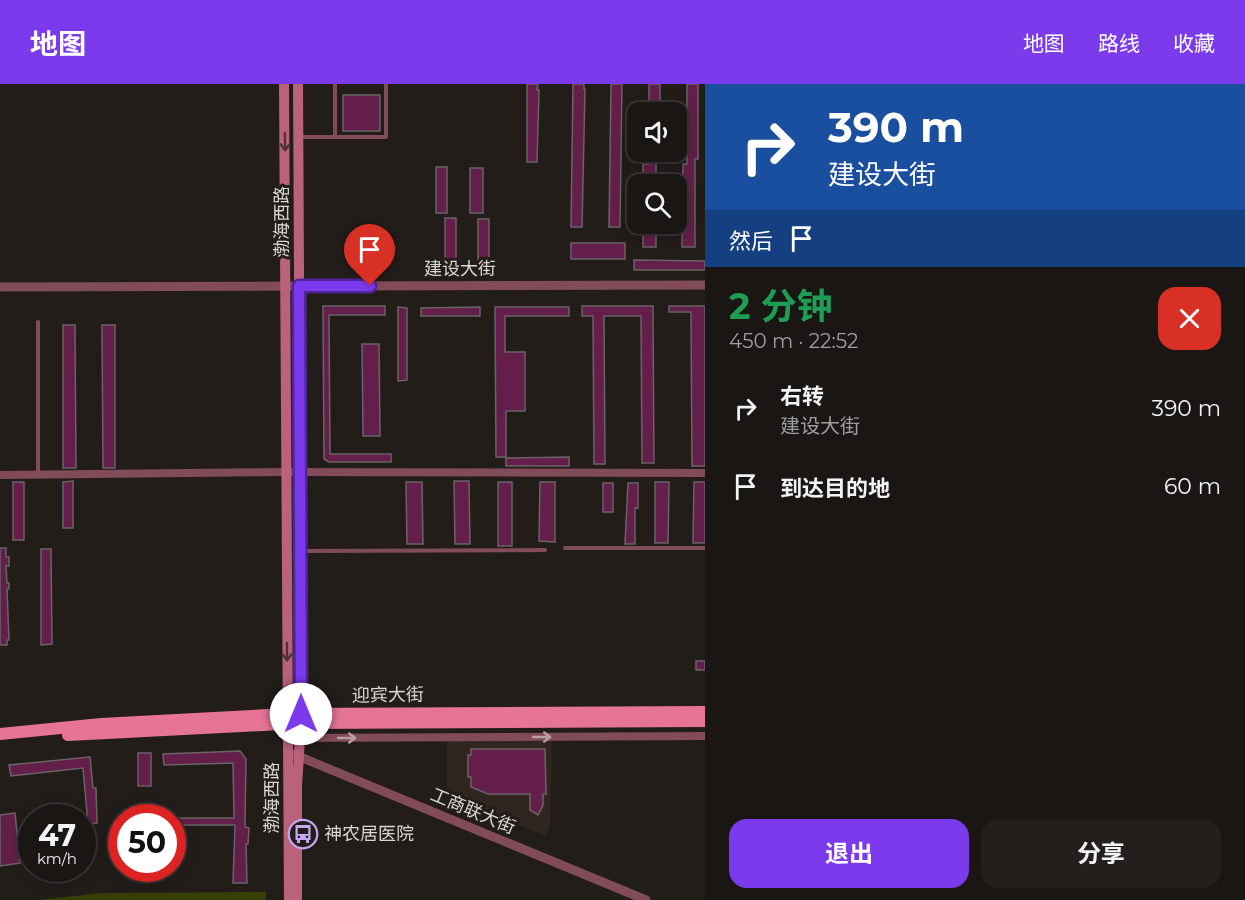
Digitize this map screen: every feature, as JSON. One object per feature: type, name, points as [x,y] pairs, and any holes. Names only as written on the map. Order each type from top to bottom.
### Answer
[{"type":"main road","name":"渤海西路","points":[[284,84],[287,719],[294,738],[297,900]]},
{"type":"main road","name":"渤海西路","points":[[294,738],[301,719],[298,84]]},
{"type":"main road","name":"迎宾大街","points":[[301,719],[705,712]]},
{"type":"main road","name":"迎宾大街","points":[[0,740],[287,719]]},
{"type":"main road","name":"迎宾大街","points":[[0,734],[101,724],[287,719],[705,721]]},
{"type":"main road","name":"渤海西路","points":[[289,900],[294,754]]},
{"type":"street","name":"建设大街","points":[[0,287],[705,285]]},
{"type":"street","points":[[0,475],[705,472]]},
{"type":"street","points":[[294,738],[705,736]]},
{"type":"street","name":"工商联大街","points":[[294,754],[646,900]]},
{"type":"lane","points":[[335,84],[335,137]]},
{"type":"lane","points":[[298,137],[386,137],[386,84]]},
{"type":"lane","points":[[38,322],[38,475]]},
{"type":"lane","points":[[565,548],[705,548]]},
{"type":"lane","points":[[300,551],[545,550]]},
{"type":"shaded area","points":[[447,735],[552,735],[550,826],[545,836],[447,794]]},
{"type":"green space","points":[[266,892],[266,900],[38,900],[102,893]]},
{"type":"building","points":[[527,84],[538,84],[537,90],[539,90],[537,162],[527,162]]},
{"type":"building","points":[[573,84],[584,84],[585,89],[582,227],[571,227]]},
{"type":"building","points":[[611,84],[622,84],[620,227],[609,227]]},
{"type":"building","points":[[649,84],[660,84],[660,102],[649,102]]},
{"type":"building","points":[[687,84],[698,84],[695,247],[682,247],[682,234],[687,234],[687,174],[683,174],[683,164],[687,164]]},
{"type":"building","points":[[343,95],[380,95],[380,131],[343,131]]},
{"type":"building","points":[[649,162],[656,162],[656,174],[643,174],[643,164],[649,164]]},
{"type":"building","points":[[436,167],[447,167],[447,213],[436,213]]},
{"type":"building","points":[[470,168],[483,168],[483,213],[470,213]]},
{"type":"building","points":[[445,218],[456,218],[456,264],[445,264]]},
{"type":"building","points":[[478,219],[489,219],[491,267],[478,267]]},
{"type":"building","points":[[643,234],[656,234],[656,247],[643,247]]},
{"type":"building","points":[[571,243],[625,243],[625,259],[571,259]]},
{"type":"building","points":[[634,260],[705,261],[705,270],[634,270]]},
{"type":"building","points":[[323,306],[385,306],[385,315],[329,315],[330,454],[391,454],[391,462],[329,462],[324,459]]},
{"type":"building","points":[[582,306],[653,306],[654,463],[642,463],[641,316],[604,316],[605,464],[594,464],[593,316],[582,316]]},
{"type":"building","points":[[669,306],[705,306],[705,466],[692,466],[691,312],[669,312]]},
{"type":"building","points":[[398,307],[407,308],[407,380],[398,381]]},
{"type":"building","points":[[480,307],[480,316],[421,316],[421,308]]},
{"type":"building","points":[[495,307],[569,307],[569,316],[505,316],[505,352],[525,352],[525,411],[506,411],[506,457],[496,457]]},
{"type":"building","points":[[63,325],[75,325],[76,468],[63,468]]},
{"type":"building","points":[[102,325],[115,325],[115,468],[103,468]]},
{"type":"building","points":[[362,344],[379,344],[380,436],[363,436]]},
{"type":"building","points":[[569,457],[569,466],[506,466],[506,458]]},
{"type":"building","points":[[73,481],[73,528],[63,528],[63,482]]},
{"type":"building","points":[[454,481],[469,481],[470,544],[455,544]]},
{"type":"building","points":[[13,482],[24,482],[24,540],[13,540]]},
{"type":"building","points":[[406,482],[422,482],[423,544],[407,544]]},
{"type":"building","points":[[498,482],[512,482],[512,546],[498,546]]},
{"type":"building","points":[[540,482],[555,482],[555,542],[539,541]]},
{"type":"building","points":[[655,482],[669,482],[668,543],[655,543]]},
{"type":"building","points":[[694,482],[705,482],[705,543],[693,543]]},
{"type":"building","points":[[603,483],[613,483],[613,512],[603,512]]},
{"type":"building","points":[[628,483],[638,483],[635,544],[625,544]]},
{"type":"building","points":[[0,548],[6,548],[6,557],[9,557],[9,566],[6,566],[7,583],[9,583],[9,589],[7,589],[9,640],[7,640],[7,645],[0,645]]},
{"type":"building","points":[[41,549],[51,549],[52,644],[41,645]]},
{"type":"building","points":[[696,661],[705,661],[705,670],[696,670]]},
{"type":"building","points":[[471,749],[545,749],[546,794],[543,794],[543,805],[538,815],[530,810],[530,794],[488,794],[471,787],[471,777],[468,777],[468,755],[471,755]]},
{"type":"building","points":[[240,751],[246,759],[245,827],[249,828],[248,844],[246,844],[247,883],[233,883],[235,825],[186,825],[186,818],[234,818],[233,763],[164,765],[163,754]]},
{"type":"building","points":[[138,753],[151,753],[151,786],[138,786]]},
{"type":"building","points":[[90,757],[93,788],[96,788],[97,823],[96,804],[86,804],[83,768],[11,776],[9,765]]},
{"type":"building","points":[[15,813],[18,863],[0,866],[0,815]]},
{"type":"place","name":"神农居医院","points":[[303,834]]},
{"type":"route","points":[[301,714],[299,286],[370,286]]}]
